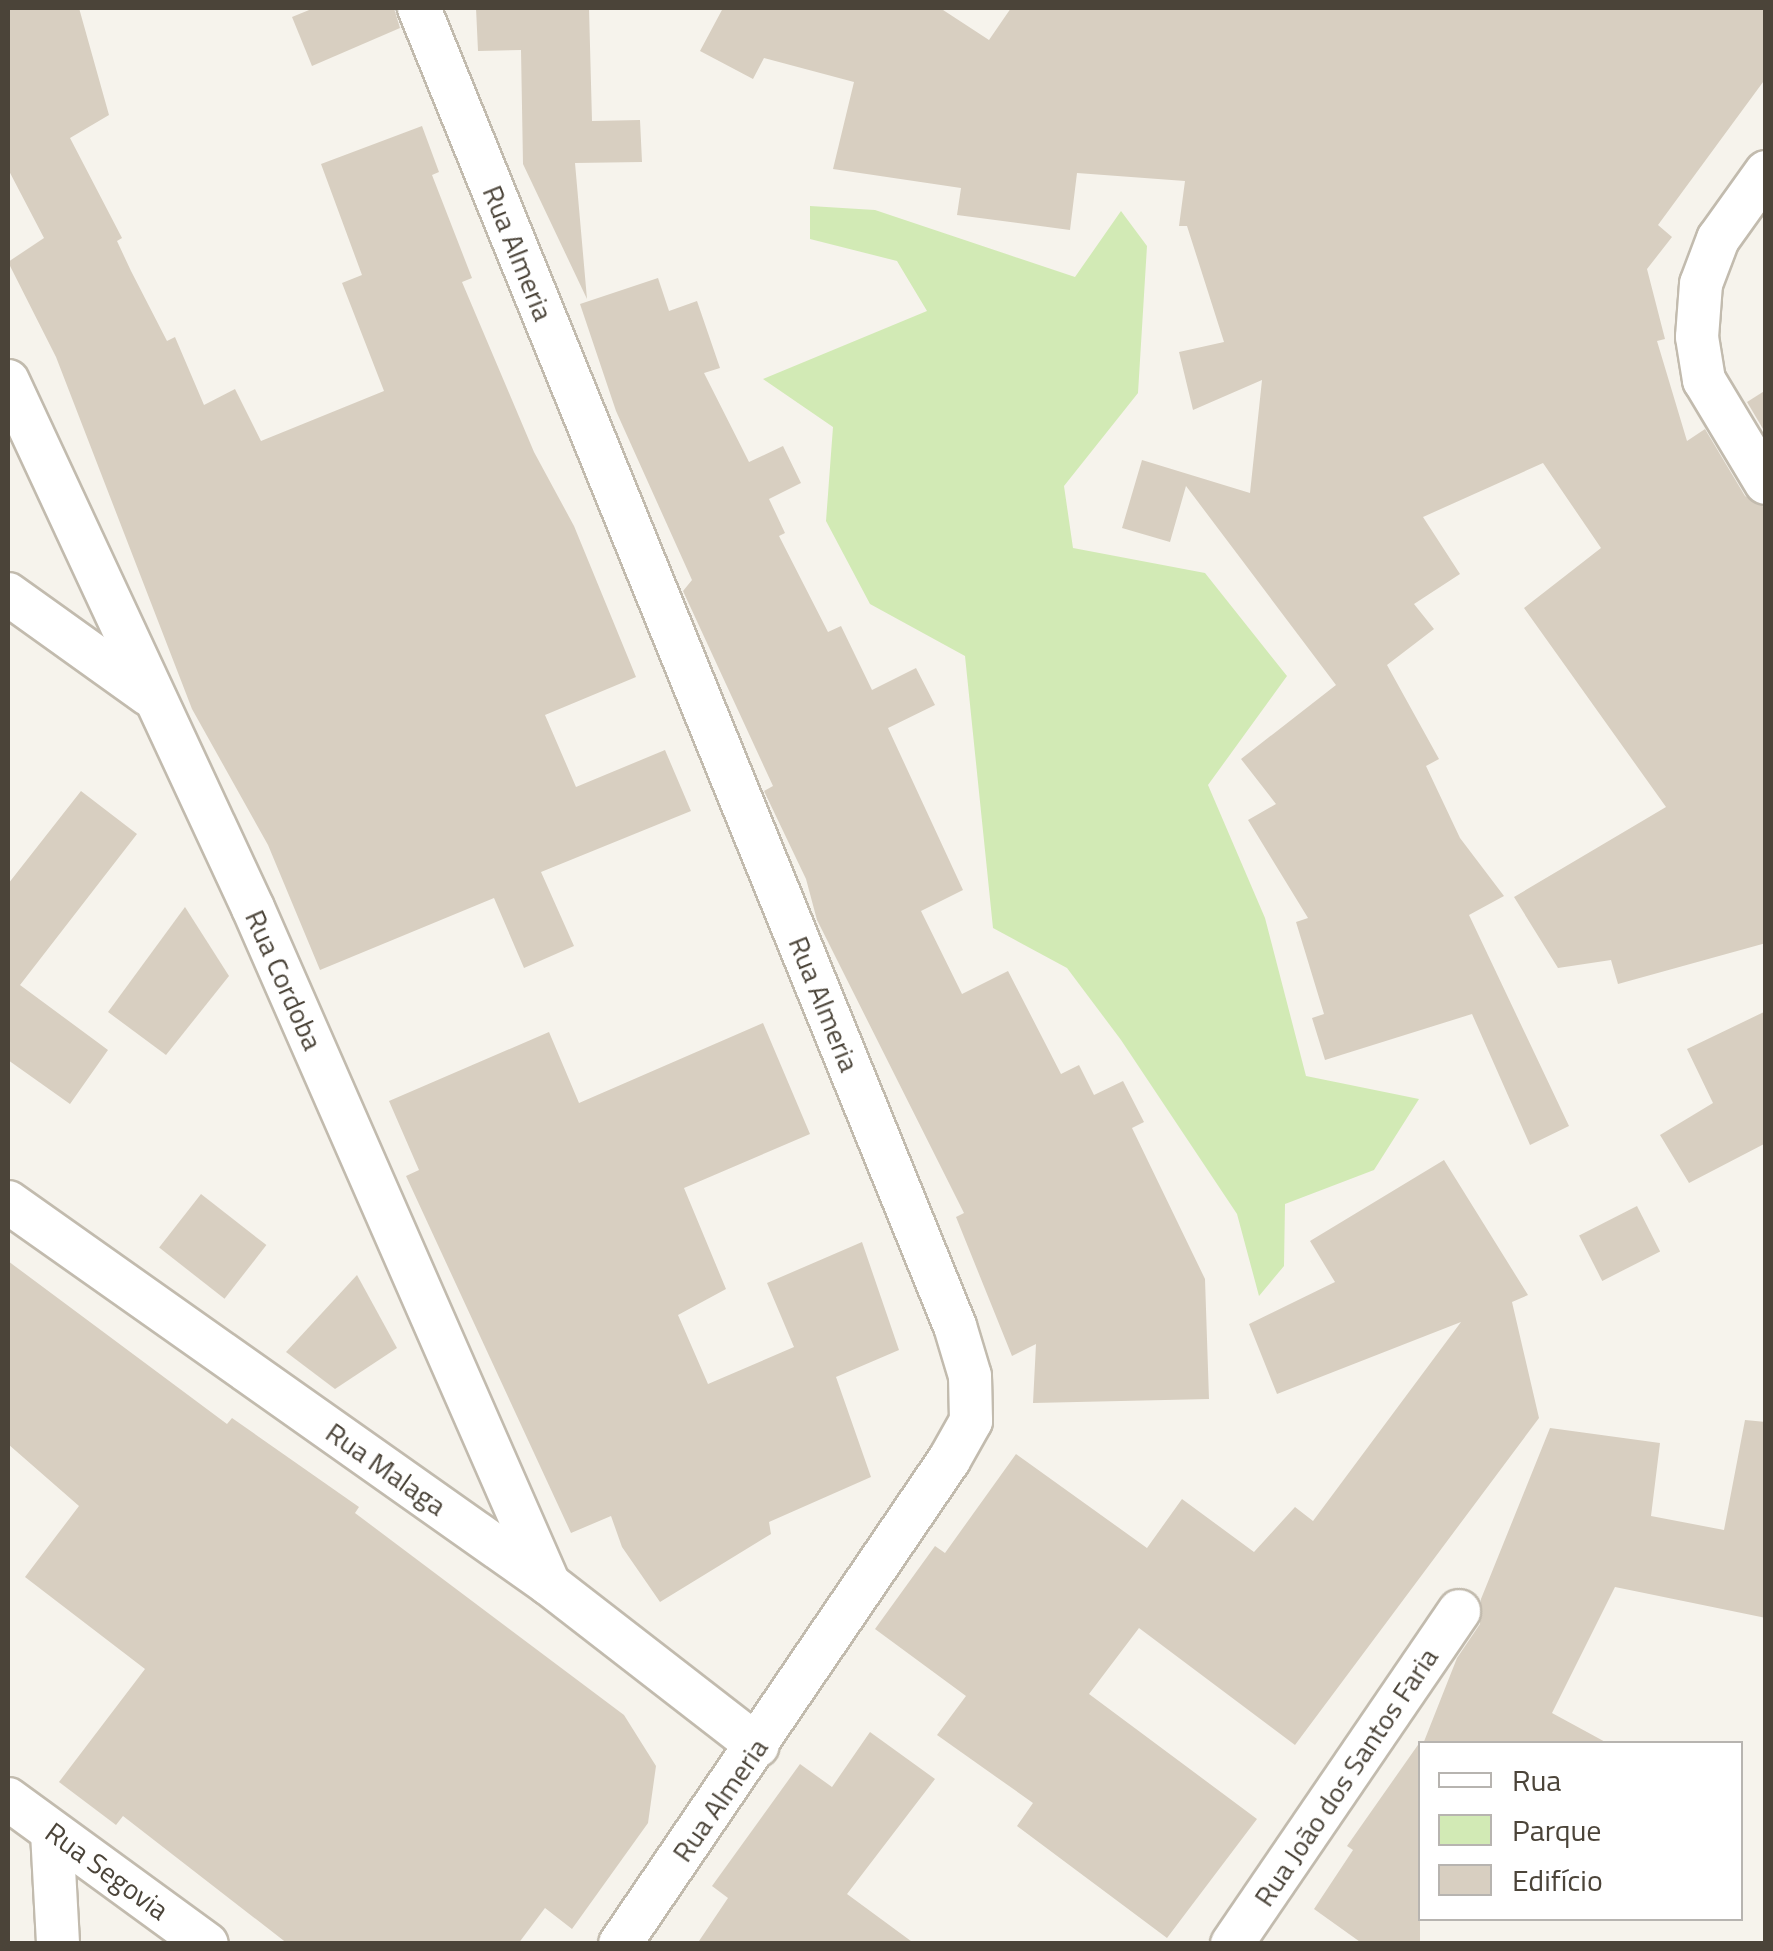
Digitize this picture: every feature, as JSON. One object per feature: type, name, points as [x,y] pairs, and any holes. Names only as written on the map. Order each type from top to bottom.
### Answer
[{"type":"street","name":"Rua Almeria","points":[[419,8],[955,1326],[970,1376],[971,1421],[949,1460],[620,1944]]},
{"type":"street","points":[[1766,172],[1718,239],[1701,284],[1697,338],[1704,380],[1766,483]]},
{"type":"street","name":"Rua Cordoba","points":[[8,381],[149,695],[253,908],[549,1584]]},
{"type":"street","points":[[8,594],[149,695]]},
{"type":"street","name":"Rua Malaga","points":[[8,1202],[549,1584],[758,1746]]},
{"type":"street","name":"Rua João dos Santos Faria","points":[[1232,1944],[1459,1611]]},
{"type":"street","name":"Rua Segovia","points":[[8,1799],[207,1944]]},
{"type":"street","points":[[52,1832],[58,1944]]},
{"type":"green space","points":[[810,206],[875,210],[1075,277],[1121,211],[1147,246],[1138,393],[1064,486],[1073,548],[1205,573],[1287,676],[1208,785],[1265,918],[1306,1076],[1419,1099],[1374,1170],[1285,1204],[1284,1266],[1259,1296],[1237,1214],[1121,1040],[1067,968],[993,928],[965,656],[870,604],[826,521],[833,427],[763,379],[927,311],[897,261],[810,239]]},
{"type":"building","points":[[8,8],[79,8],[109,115],[70,138],[122,238],[117,241],[131,271],[167,341],[175,337],[204,405],[235,389],[261,441],[384,391],[342,283],[362,275],[321,164],[422,126],[439,172],[432,175],[472,278],[462,282],[534,452],[574,526],[636,677],[545,715],[576,787],[665,750],[691,811],[541,872],[574,946],[524,968],[494,898],[320,970],[268,845],[192,709],[56,357],[8,262],[44,238],[8,169]]},
{"type":"building","points":[[314,8],[394,8],[400,28],[312,66],[292,17]]},
{"type":"building","points":[[476,8],[589,8],[592,121],[640,120],[642,162],[575,163],[587,299],[523,164],[521,50],[478,51]]},
{"type":"building","points":[[723,8],[940,8],[989,40],[1011,8],[1766,8],[1766,78],[1658,225],[1672,237],[1647,269],[1665,339],[1657,341],[1687,441],[1705,429],[1745,496],[1766,508],[1766,943],[1618,984],[1611,960],[1558,968],[1514,897],[1666,807],[1524,608],[1601,548],[1543,463],[1423,517],[1460,574],[1414,604],[1434,629],[1387,665],[1439,759],[1426,766],[1460,838],[1504,896],[1469,915],[1569,1126],[1530,1145],[1472,1014],[1325,1060],[1312,1018],[1324,1014],[1296,922],[1308,918],[1248,820],[1276,804],[1241,759],[1336,685],[1186,486],[1170,542],[1122,528],[1142,460],[1250,493],[1262,380],[1193,410],[1179,352],[1224,342],[1187,226],[1179,226],[1185,181],[1077,173],[1070,230],[957,215],[961,188],[833,169],[854,82],[764,58],[753,79],[700,51]]},
{"type":"building","points":[[658,278],[669,311],[697,301],[720,368],[704,373],[749,462],[783,446],[801,483],[769,499],[785,533],[779,536],[828,632],[841,626],[872,690],[916,668],[935,705],[888,728],[963,890],[921,911],[962,994],[1008,971],[1061,1074],[1079,1065],[1094,1095],[1123,1081],[1144,1122],[1132,1128],[1205,1279],[1209,1399],[1033,1403],[1036,1344],[1012,1356],[956,1217],[964,1213],[817,920],[806,879],[764,791],[773,786],[683,591],[692,580],[616,411],[580,304]]},
{"type":"building","points":[[1766,390],[1766,434],[1747,402]]},
{"type":"building","points":[[81,791],[137,834],[20,985],[108,1050],[70,1104],[8,1060],[8,884]]},
{"type":"building","points":[[185,907],[229,976],[166,1055],[108,1012]]},
{"type":"building","points":[[1766,1011],[1766,1143],[1689,1183],[1660,1135],[1713,1103],[1687,1049]]},
{"type":"building","points":[[763,1023],[810,1134],[684,1188],[726,1289],[678,1315],[708,1384],[794,1347],[767,1283],[862,1242],[899,1350],[836,1377],[871,1477],[769,1522],[771,1534],[660,1602],[622,1547],[611,1516],[571,1533],[406,1176],[419,1170],[389,1101],[549,1032],[579,1103]]},
{"type":"building","points":[[1444,1160],[1528,1295],[1512,1302],[1539,1418],[1295,1745],[1139,1628],[1089,1694],[1257,1819],[1167,1938],[1017,1826],[1033,1803],[937,1735],[966,1696],[875,1629],[935,1546],[945,1553],[1016,1454],[1147,1548],[1182,1499],[1254,1552],[1295,1507],[1313,1521],[1461,1322],[1277,1394],[1249,1324],[1335,1282],[1310,1241]]},
{"type":"building","points":[[201,1194],[266,1245],[225,1299],[159,1248]]},
{"type":"building","points":[[1637,1206],[1660,1251],[1602,1281],[1579,1236]]},
{"type":"building","points":[[8,1261],[227,1424],[232,1418],[359,1507],[355,1513],[624,1715],[656,1766],[648,1823],[572,1929],[545,1908],[518,1944],[288,1944],[123,1816],[116,1825],[59,1782],[145,1669],[25,1577],[79,1506],[8,1444]]},
{"type":"building","points":[[357,1275],[397,1348],[335,1389],[286,1352]]},
{"type":"building","points":[[1745,1420],[1766,1422],[1766,1618],[1615,1587],[1552,1713],[1603,1741],[1424,1741],[1457,1658],[1480,1624],[1481,1599],[1550,1428],[1660,1443],[1651,1516],[1724,1530]]},
{"type":"building","points":[[870,1732],[935,1779],[847,1894],[915,1944],[697,1944],[728,1898],[712,1886],[800,1764],[832,1787]]},
{"type":"building","points":[[1418,1745],[1420,1944],[1363,1944],[1314,1909],[1353,1850],[1347,1846]]}]
